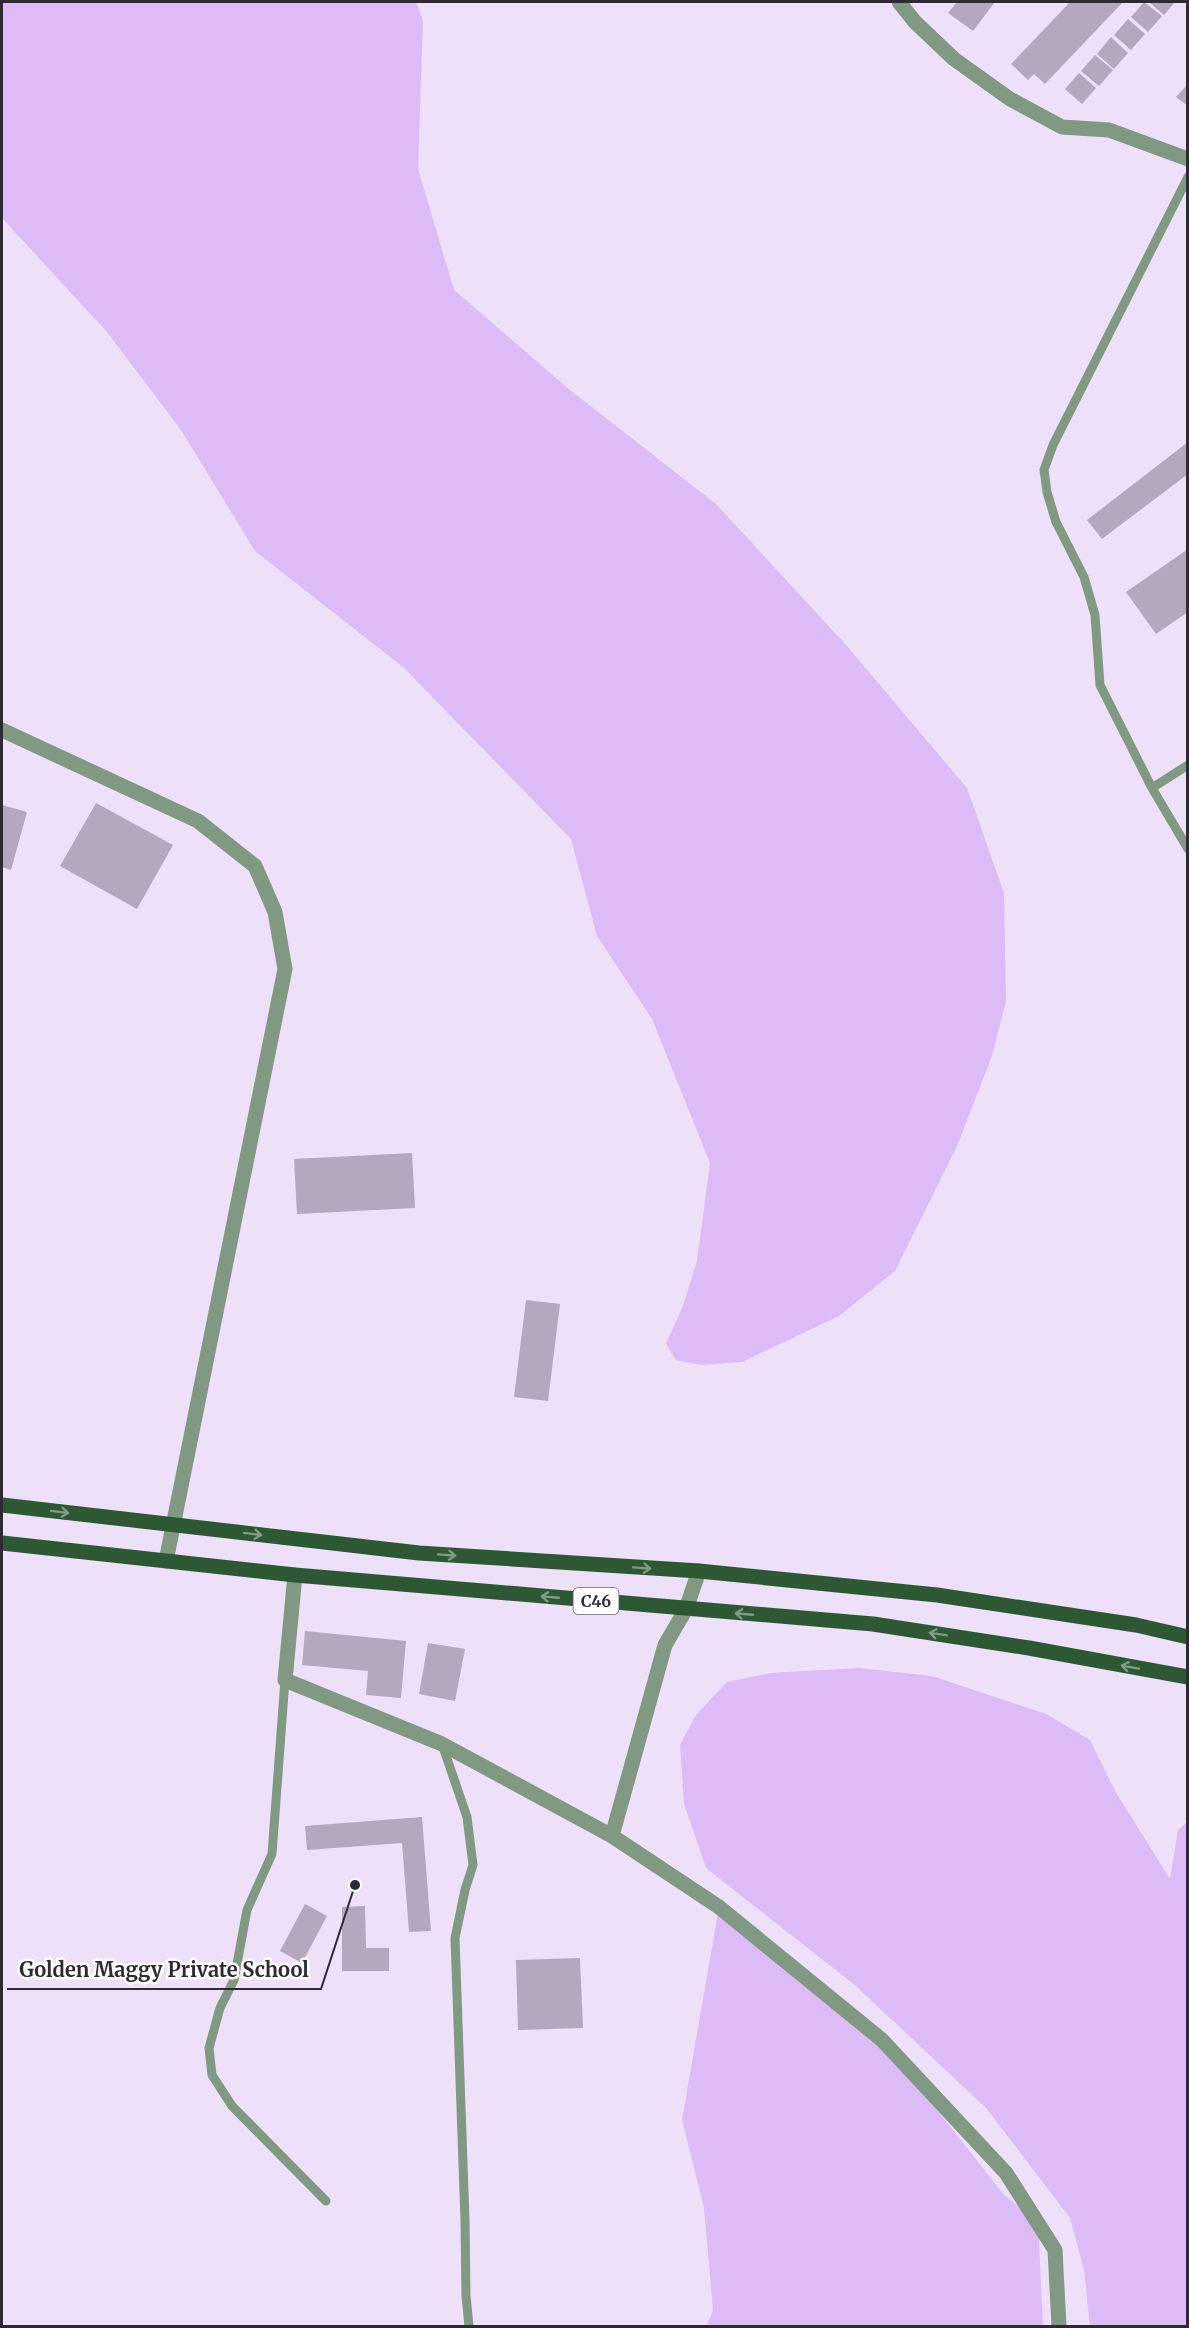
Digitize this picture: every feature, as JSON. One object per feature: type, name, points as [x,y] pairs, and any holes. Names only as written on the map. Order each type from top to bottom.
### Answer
[{"type":"main road","name":"C46","points":[[2,1505],[419,1553],[699,1571],[937,1594],[1136,1625],[1188,1637]]},
{"type":"main road","name":"C46","points":[[2,1543],[295,1575],[873,1624],[1029,1648],[1188,1677]]},
{"type":"main road","points":[[1136,1625],[1188,1630]]},
{"type":"street","points":[[899,2],[915,22],[954,59],[1010,99],[1062,127],[1109,130],[1188,159]]},
{"type":"street","points":[[2,730],[198,821],[255,866],[275,912],[285,969],[166,1561]]},
{"type":"street","points":[[612,1836],[665,1645],[686,1609],[699,1571]]},
{"type":"street","points":[[295,1575],[285,1680],[442,1744],[612,1836],[719,1907],[882,2040],[1006,2173],[1055,2250],[1059,2326]]},
{"type":"lane","points":[[1188,177],[1053,445],[1044,470],[1047,492],[1056,522],[1084,577],[1095,615],[1100,685],[1152,788],[1188,849]]},
{"type":"lane","points":[[1152,788],[1188,765]]},
{"type":"lane","points":[[285,1680],[272,1854],[247,1910],[234,1980],[220,2008],[209,2048],[212,2075],[232,2106],[326,2201]]},
{"type":"lane","points":[[442,1744],[467,1817],[473,1865],[455,1938],[466,2296],[469,2326]]},
{"type":"shaded area","points":[[2,2],[416,2],[423,21],[418,169],[454,290],[570,390],[716,504],[846,645],[967,788],[1004,893],[1006,1001],[992,1056],[957,1146],[895,1271],[839,1316],[742,1362],[702,1365],[676,1360],[666,1344],[683,1306],[697,1261],[710,1163],[652,1019],[597,936],[571,839],[403,667],[255,551],[181,430],[107,332],[2,218]]},
{"type":"shaded area","points":[[859,1668],[932,1676],[1046,1714],[1090,1740],[1115,1791],[1170,1879],[1178,1830],[1187,1822],[1187,2326],[1090,2326],[1084,2270],[1070,2218],[987,2109],[856,1986],[706,1868],[684,1804],[680,1745],[696,1715],[727,1682],[770,1673]]},
{"type":"shaded area","points":[[719,1907],[882,2040],[1004,2195],[1038,2222],[1043,2326],[707,2326],[713,2310],[704,2208],[682,2120]]},
{"type":"building","points":[[957,2],[995,2],[973,31],[948,13]]},
{"type":"building","points":[[1070,2],[1123,2],[1045,84],[1034,74],[1028,80],[1011,64]]},
{"type":"building","points":[[1144,2],[1162,16],[1148,32],[1131,17]]},
{"type":"building","points":[[1149,2],[1175,2],[1164,15]]},
{"type":"building","points":[[1128,19],[1145,34],[1131,50],[1114,35]]},
{"type":"building","points":[[1111,37],[1128,53],[1114,69],[1097,54]]},
{"type":"building","points":[[1095,55],[1113,70],[1099,86],[1081,71]]},
{"type":"building","points":[[1079,73],[1096,88],[1082,104],[1065,89]]},
{"type":"building","points":[[1188,84],[1188,106],[1176,97]]},
{"type":"building","points":[[1188,442],[1188,474],[1102,539],[1087,520]]},
{"type":"building","points":[[1188,549],[1188,612],[1156,634],[1126,592]]},
{"type":"building","points":[[96,803],[173,845],[137,909],[60,866]]},
{"type":"building","points":[[2,805],[27,812],[11,870],[2,867]]},
{"type":"building","points":[[412,1153],[415,1208],[297,1214],[294,1159]]},
{"type":"building","points":[[526,1300],[560,1304],[548,1401],[514,1397]]},
{"type":"building","points":[[305,1631],[406,1641],[401,1698],[366,1695],[368,1671],[302,1665]]},
{"type":"building","points":[[428,1643],[465,1649],[455,1701],[419,1694]]},
{"type":"building","points":[[422,1817],[431,1931],[409,1932],[402,1843],[307,1850],[305,1826]]},
{"type":"building","points":[[305,1904],[327,1916],[302,1963],[280,1951]]},
{"type":"building","points":[[365,1906],[366,1948],[389,1948],[389,1971],[342,1971],[342,1907]]},
{"type":"building","points":[[580,1958],[583,2028],[518,2030],[516,1960]]},
{"type":"place","name":"Golden Maggy Private School","points":[[355,1885]]}]
